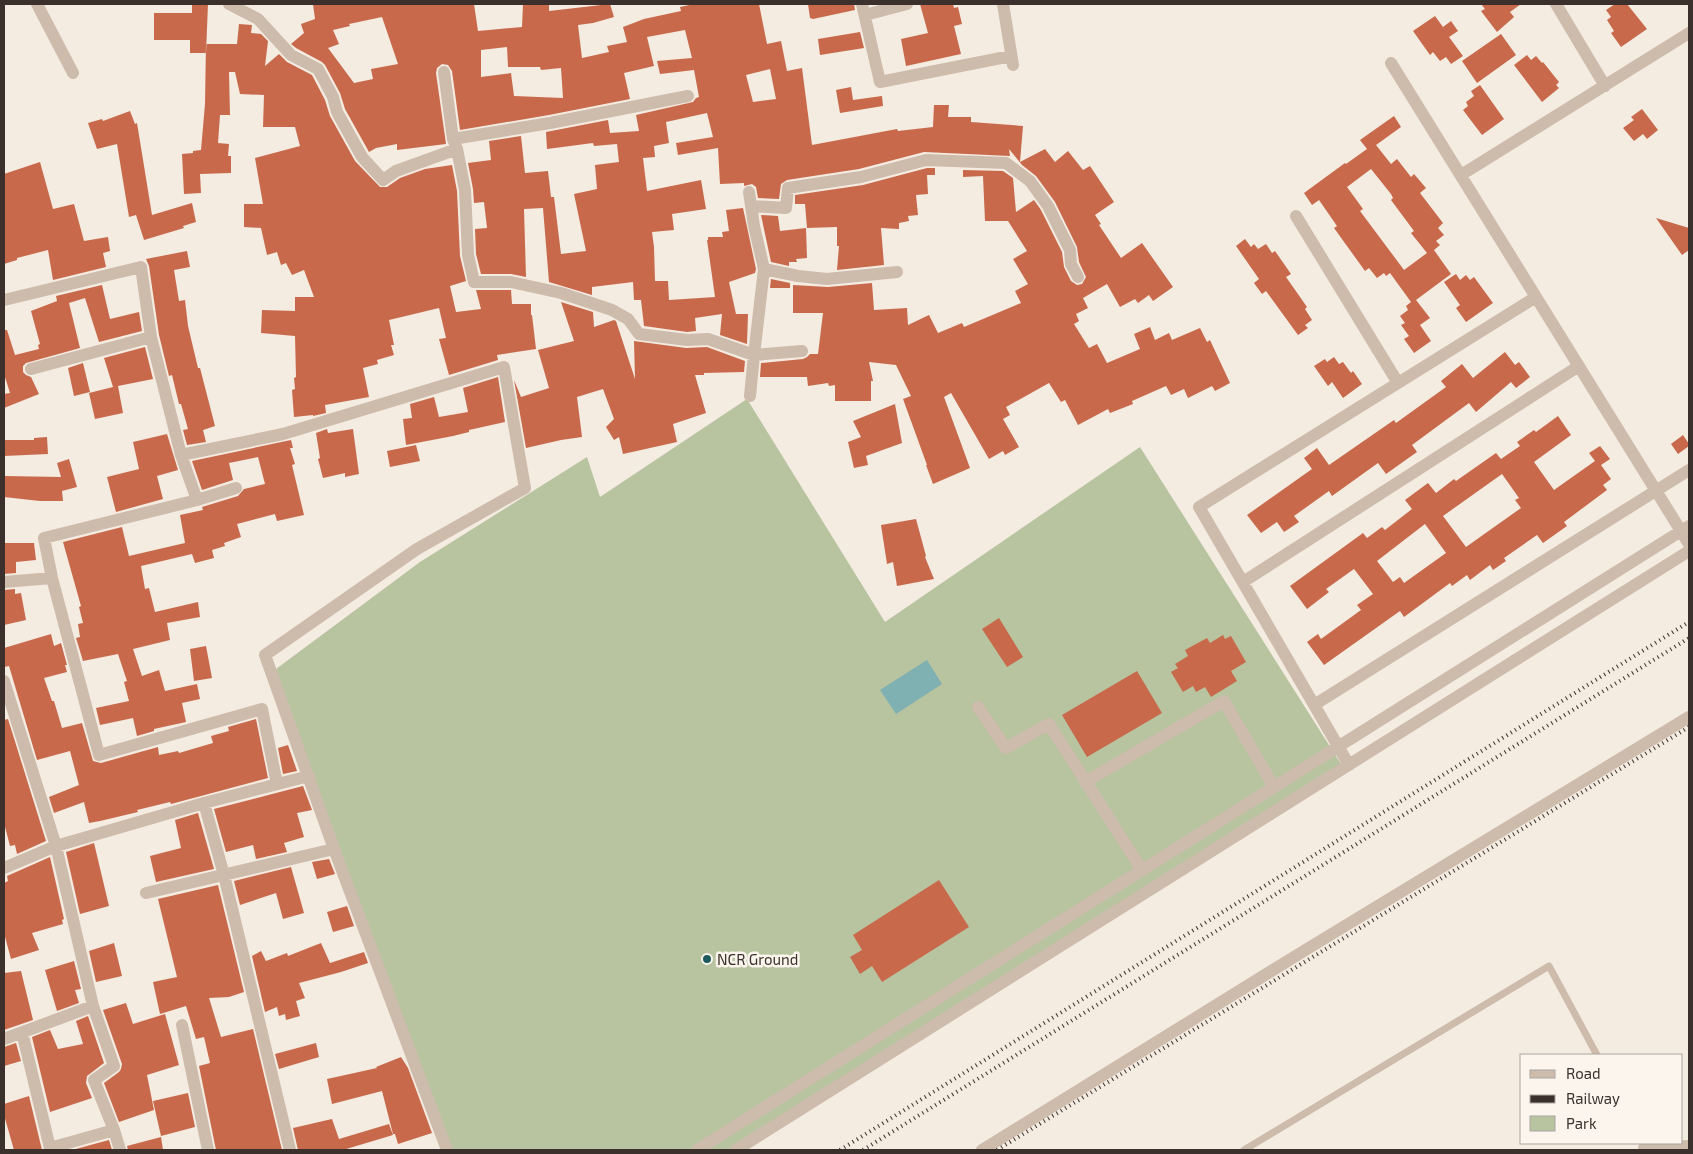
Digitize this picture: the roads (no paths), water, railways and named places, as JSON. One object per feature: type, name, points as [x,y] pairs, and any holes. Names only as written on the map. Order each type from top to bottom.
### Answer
[{"type":"street","points":[[36,4],[73,74]]},
{"type":"street","points":[[230,4],[258,20],[291,55],[318,69],[333,97],[337,112],[362,157],[383,180],[396,171],[455,144],[688,96]]},
{"type":"street","points":[[907,4],[863,9],[880,82],[1012,60],[1003,4]]},
{"type":"street","points":[[1556,4],[1605,86]]},
{"type":"street","points":[[1461,175],[1689,33]]},
{"type":"street","points":[[1392,64],[1656,490],[1685,528],[1689,544]]},
{"type":"street","points":[[444,72],[455,144],[465,190],[468,255],[474,282],[511,282],[561,293],[612,310],[628,319],[639,334],[687,340],[708,339],[754,355],[802,351]]},
{"type":"street","points":[[751,206],[786,208],[788,188],[861,177],[926,160],[1006,163],[1030,181],[1048,206],[1070,250],[1071,264],[1078,277]]},
{"type":"street","points":[[749,192],[764,269],[750,396]]},
{"type":"street","points":[[1296,216],[1398,383]]},
{"type":"street","points":[[4,300],[141,267],[151,337],[181,455],[197,500]]},
{"type":"street","points":[[764,269],[798,276],[828,279],[897,272]]},
{"type":"street","points":[[1349,765],[1199,507],[1536,297]]},
{"type":"street","points":[[30,369],[151,337]]},
{"type":"street","points":[[1242,582],[1579,366]]},
{"type":"street","points":[[181,455],[283,434],[504,367],[525,488],[417,549],[266,655],[334,849],[447,1150]]},
{"type":"street","points":[[1314,705],[1689,470]]},
{"type":"street","points":[[236,488],[197,500],[44,538],[52,578],[99,755],[262,708],[277,784]]},
{"type":"street","points":[[697,1150],[1685,528]]},
{"type":"street","points":[[736,1150],[1689,551]]},
{"type":"street","points":[[4,582],[52,578]]},
{"type":"street","points":[[4,681],[56,846],[93,1006],[114,1066],[94,1080],[120,1150]]},
{"type":"street","points":[[1086,782],[1224,701],[1274,787]]},
{"type":"street","points":[[978,707],[1006,748],[1049,724],[1142,870]]},
{"type":"street","points":[[982,1150],[1307,949],[1689,717]]},
{"type":"street","points":[[4,868],[56,846],[204,803],[309,776]]},
{"type":"street","points":[[204,803],[224,875],[290,1150]]},
{"type":"street","points":[[146,894],[334,849]]},
{"type":"street","points":[[4,1039],[93,1006]]},
{"type":"street","points":[[182,1025],[208,1150]]},
{"type":"street","points":[[22,1032],[50,1148],[114,1130]]},
{"type":"street","points":[[1643,1145],[1689,1146]]},
{"type":"lane","points":[[1244,1150],[1549,966],[1596,1054]]},
{"type":"water","points":[[927,660],[942,684],[896,714],[880,690]]},
{"type":"railway","points":[[840,1150],[1689,622]]},
{"type":"railway","points":[[863,1150],[1689,638]]},
{"type":"railway","points":[[997,1150],[1689,727]]},
{"type":"place","name":"NCR Ground","points":[[707,959]]}]
